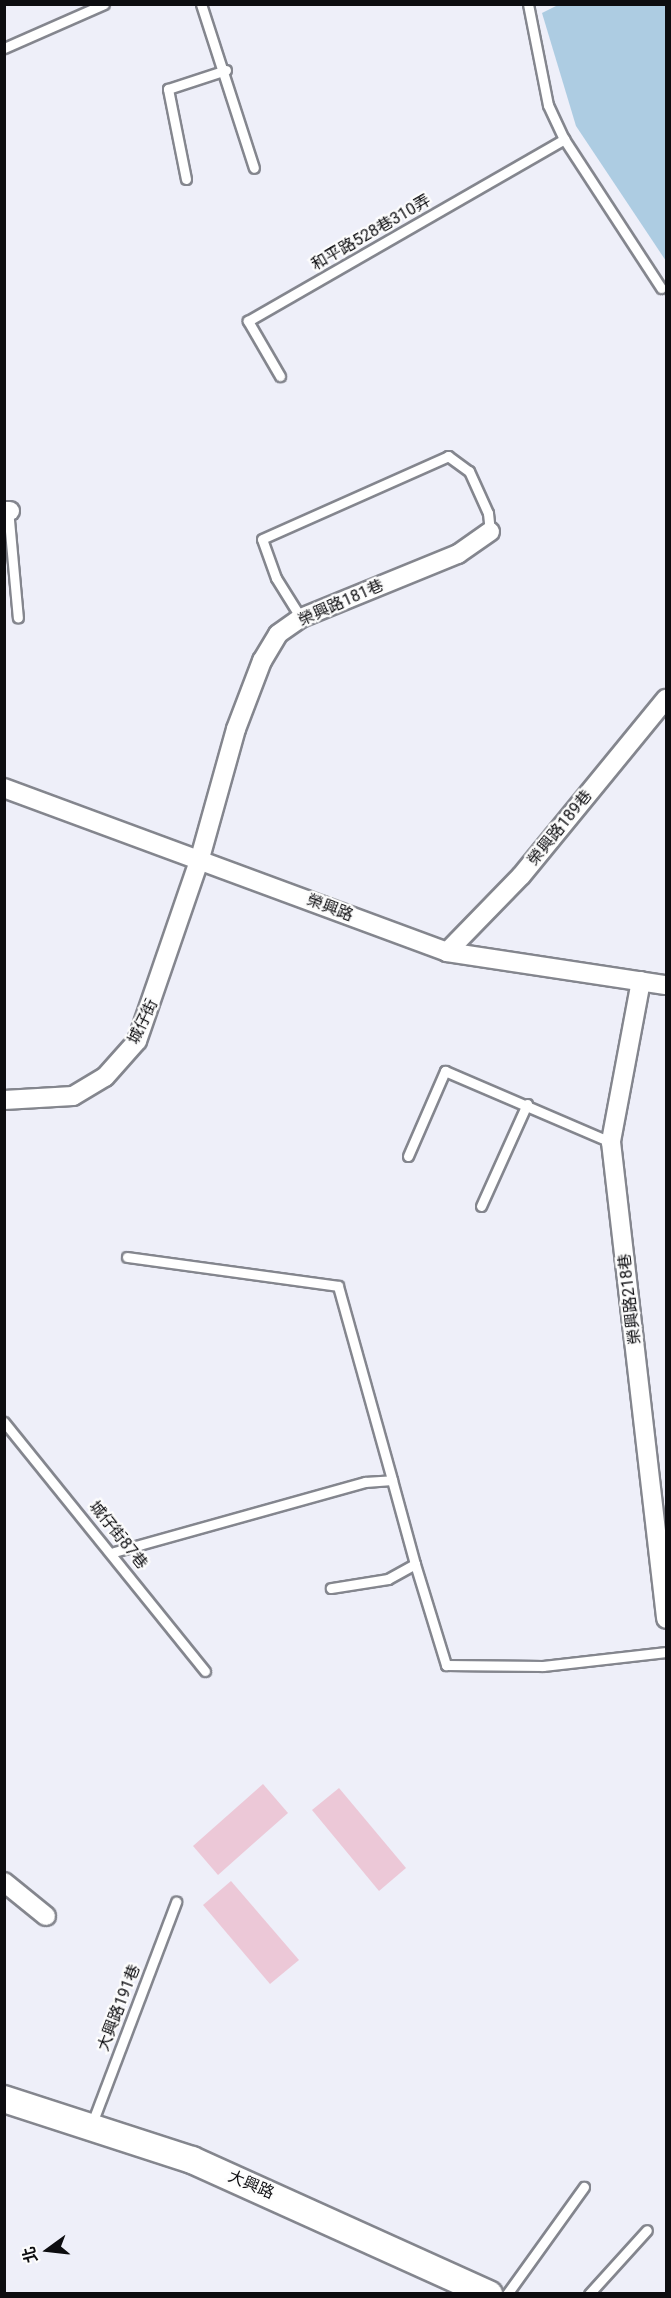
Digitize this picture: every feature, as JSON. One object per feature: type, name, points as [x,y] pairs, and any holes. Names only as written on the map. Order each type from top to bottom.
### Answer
[{"type":"street","name":"榮興路181巷","points":[[200,858],[262,661],[279,634],[301,618],[458,554],[490,532]]},
{"type":"street","name":"榮興路189巷","points":[[447,952],[521,876],[666,699]]},
{"type":"street","name":"榮興路","points":[[4,788],[200,858],[447,952],[666,985]]},
{"type":"street","name":"城仔街","points":[[4,1100],[73,1096],[105,1077],[137,1041],[200,858]]},
{"type":"street","name":"榮興路218巷","points":[[642,981],[611,1143],[666,1619]]},
{"type":"street","points":[[4,1882],[46,1916]]},
{"type":"street","name":"大興路","points":[[4,2099],[192,2160],[489,2294]]},
{"type":"lane","points":[[4,48],[104,4]]},
{"type":"lane","points":[[201,4],[226,70],[254,168]]},
{"type":"lane","points":[[528,4],[548,105],[564,139],[661,288]]},
{"type":"lane","points":[[186,179],[168,89],[226,70]]},
{"type":"lane","name":"和平路528巷310弄","points":[[280,375],[248,321],[564,139]]},
{"type":"lane","points":[[301,618],[276,578],[262,539],[448,456],[469,471],[488,513],[490,532]]},
{"type":"lane","points":[[6,509],[18,618]]},
{"type":"lane","points":[[408,1156],[445,1071],[527,1104],[611,1143]]},
{"type":"lane","points":[[481,1206],[527,1104]]},
{"type":"lane","points":[[127,1257],[338,1286],[415,1564],[446,1665],[543,1666],[666,1652]]},
{"type":"lane","name":"城仔街87巷","points":[[4,1422],[114,1552],[206,1671]]},
{"type":"lane","points":[[114,1552],[365,1482],[392,1480]]},
{"type":"lane","points":[[331,1588],[388,1579],[415,1564]]},
{"type":"lane","name":"大興路191巷","points":[[91,2126],[176,1902]]},
{"type":"lane","points":[[507,2294],[584,2187]]},
{"type":"lane","points":[[589,2294],[647,2230]]},
{"type":"water","points":[[558,5],[666,5],[666,261],[576,126],[542,13]]},
{"type":"building","points":[[263,1784],[288,1813],[218,1875],[193,1846]]},
{"type":"building","points":[[339,1788],[406,1868],[379,1891],[312,1810]]},
{"type":"building","points":[[231,1881],[299,1960],[270,1984],[203,1905]]}]
